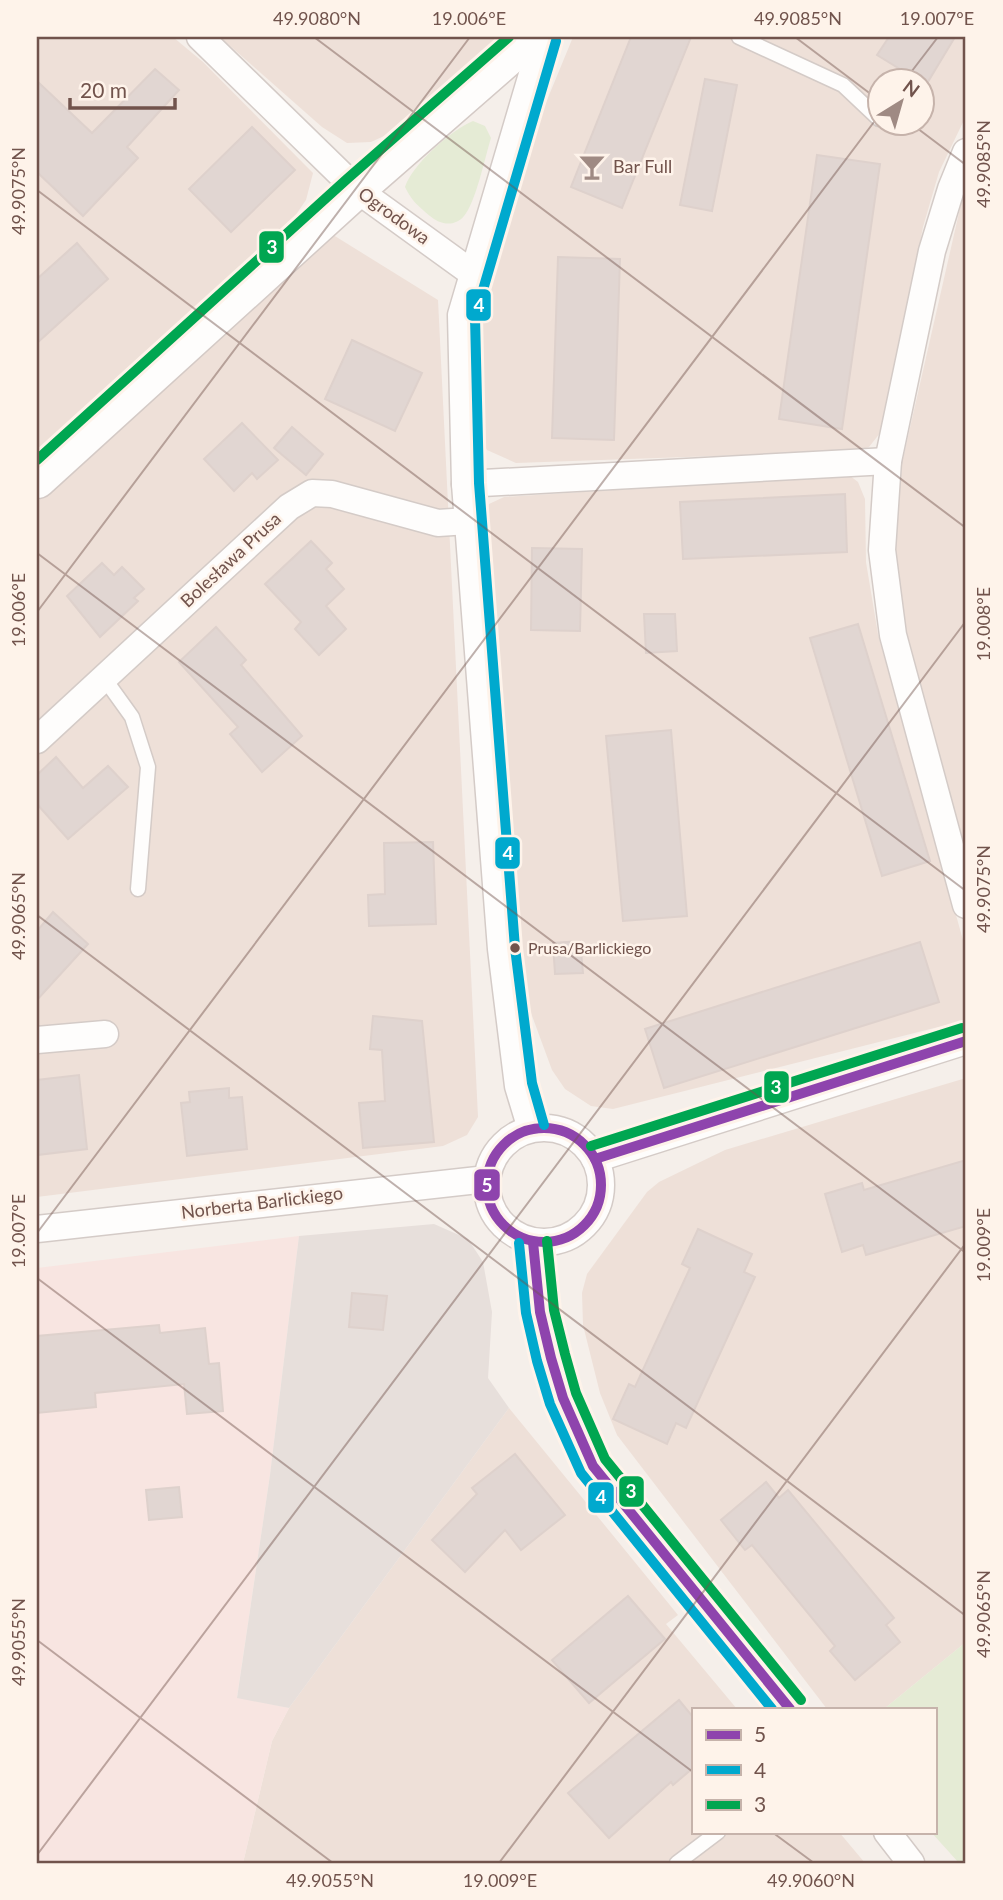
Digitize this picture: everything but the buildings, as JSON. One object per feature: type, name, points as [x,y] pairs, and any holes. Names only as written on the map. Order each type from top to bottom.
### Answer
[{"type":"street","name":"Ogrodowa","points":[[200,37],[356,189],[472,273]]},
{"type":"street","points":[[37,478],[356,189],[530,37]]},
{"type":"street","points":[[531,1129],[518,1086],[501,949],[465,484],[461,316],[543,37]]},
{"type":"street","points":[[966,152],[951,189],[932,251],[888,461],[883,550],[893,635],[966,905]]},
{"type":"street","points":[[465,484],[888,461]]},
{"type":"street","name":"Bolesława Prusa","points":[[37,740],[289,507],[312,493],[332,494],[438,523],[468,520]]},
{"type":"street","points":[[37,1040],[105,1034]]},
{"type":"street","points":[[596,1159],[966,1041]]},
{"type":"street","points":[[550,1128],[568,1133],[584,1144],[596,1159],[601,1177],[601,1195],[595,1212],[584,1227],[569,1237],[552,1242],[533,1242],[503,1226],[488,1196],[487,1179],[491,1162],[501,1147],[515,1136],[531,1129],[550,1128]]},
{"type":"street","name":"Norberta Barlickiego","points":[[37,1229],[487,1179]]},
{"type":"street","points":[[533,1242],[540,1312],[551,1358],[563,1398],[593,1466],[789,1708]]},
{"type":"street","points":[[889,1834],[911,1863]]},
{"type":"lane","points":[[739,37],[843,85],[866,107]]},
{"type":"lane","points":[[104,677],[132,717],[148,767],[138,889]]},
{"type":"lane","points":[[677,1863],[715,1834]]},
{"type":"shaded area","points":[[37,37],[173,37],[203,62],[313,173],[306,200],[295,216],[37,451]]},
{"type":"shaded area","points":[[220,37],[499,37],[384,136],[371,142],[347,143],[322,127]]},
{"type":"shaded area","points":[[573,37],[966,37],[966,116],[939,172],[923,227],[884,428],[869,447],[857,451],[516,463],[487,450],[477,434],[474,417],[483,318],[498,239],[545,105]]},
{"type":"shaded area","points":[[966,182],[966,866],[914,674],[896,586],[895,549],[902,463]]},
{"type":"shaded area","points":[[330,233],[438,300],[478,1117],[467,1135],[443,1146],[37,1197],[37,502]]},
{"type":"shaded area","points":[[849,475],[858,482],[865,499],[866,562],[878,634],[966,951],[966,1020],[613,1109],[591,1106],[565,1089],[552,1070],[524,994],[484,517],[489,504],[504,497]]},
{"type":"shaded area","points":[[966,1078],[966,1642],[885,1708],[826,1708],[617,1435],[600,1393],[583,1325],[582,1293],[587,1274],[647,1192],[659,1182],[725,1150]]},
{"type":"shaded area","points":[[434,1224],[468,1239],[483,1262],[492,1312],[488,1378],[509,1408],[289,1708],[237,1698],[270,1475],[299,1236]]},
{"type":"shaded area","points":[[299,1236],[270,1475],[237,1697],[289,1708],[272,1741],[243,1863],[37,1863],[37,1268]]},
{"type":"shaded area","points":[[509,1408],[678,1615],[666,1624],[736,1708],[692,1708],[692,1834],[841,1834],[865,1863],[243,1863],[272,1741],[289,1708]]},
{"type":"green space","points":[[473,121],[485,126],[491,138],[480,179],[464,216],[456,222],[442,223],[418,206],[405,187],[415,169],[433,149]]},
{"type":"green space","points":[[966,1642],[966,1863],[959,1863],[933,1834],[936,1834],[936,1708],[885,1708]]},
{"type":"transit line","name":"3","points":[[37,460],[347,179],[509,37]]},
{"type":"transit line","name":"4","points":[[544,1125],[532,1083],[515,948],[479,483],[475,317],[556,41]]},
{"type":"transit line","name":"3","points":[[591,1146],[962,1028]]},
{"type":"transit line","name":"5","points":[[595,1159],[966,1041]]},
{"type":"transit line","name":"5","points":[[544,1128],[566,1132],[584,1145],[597,1163],[601,1185],[597,1207],[584,1225],[566,1238],[544,1242],[522,1238],[504,1225],[491,1207],[487,1185],[491,1163],[504,1145],[522,1132],[544,1128]]},
{"type":"transit line","name":"3","points":[[547,1241],[554,1310],[565,1354],[576,1393],[605,1459],[801,1700]]},
{"type":"transit line","name":"5","points":[[533,1242],[540,1312],[551,1358],[563,1398],[593,1466],[789,1708]]},
{"type":"transit line","name":"4","points":[[519,1243],[526,1313],[537,1361],[550,1404],[581,1473],[771,1708]]},
{"type":"place","name":"Bar Full","points":[[592,167]]},
{"type":"place","name":"Prusa/Barlickiego","points":[[515,948]]}]
